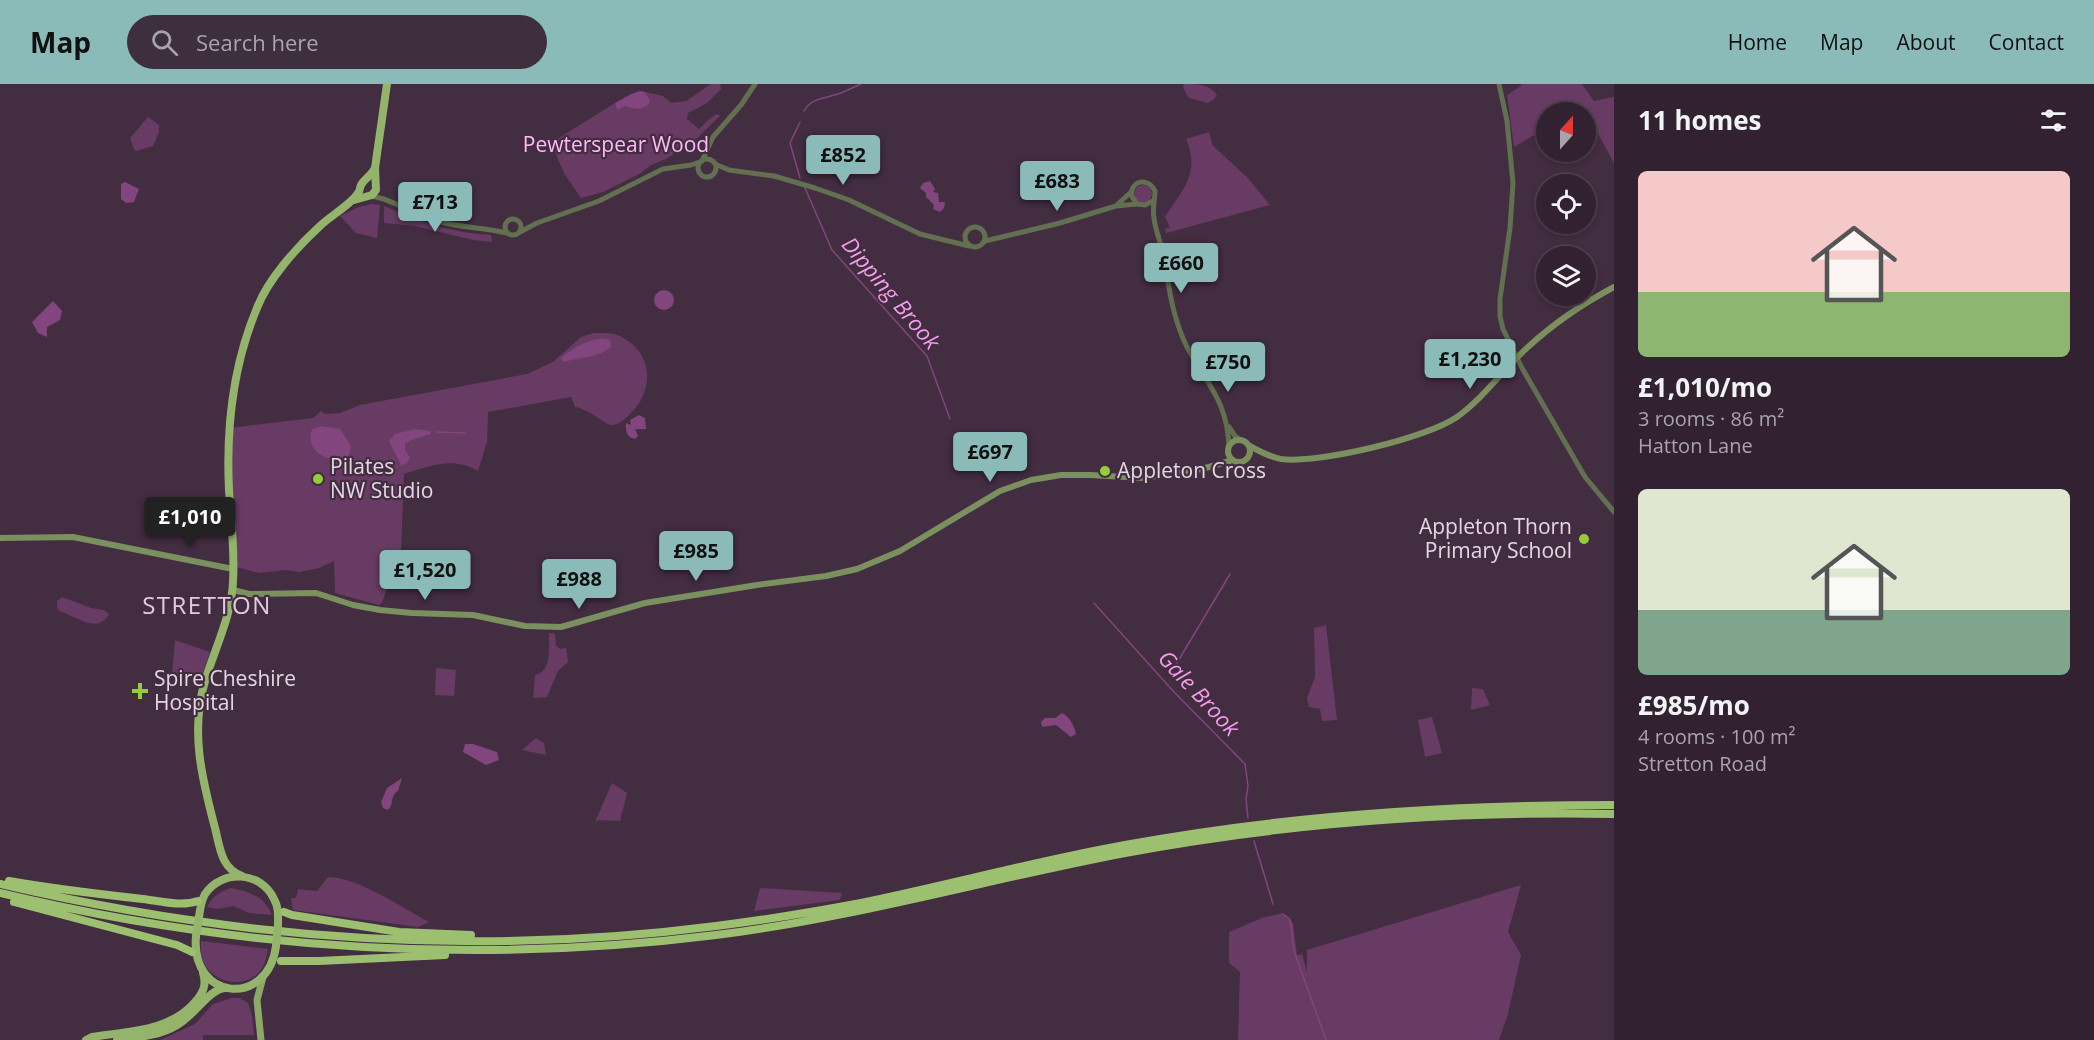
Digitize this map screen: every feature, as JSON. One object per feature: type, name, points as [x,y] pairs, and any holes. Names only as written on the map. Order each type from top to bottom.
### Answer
[{"type":"highway","points":[[350,202],[375,192],[375,168],[387,84]]},
{"type":"highway","points":[[203,973],[214,983],[226,987],[240,988],[254,984],[272,965],[278,926],[276,904],[272,895],[254,879],[231,871],[223,859],[199,758],[198,732],[204,683],[226,617],[232,590],[229,488],[233,393],[251,324],[260,300],[289,260],[318,228],[357,195],[362,183],[375,168]]},
{"type":"highway","points":[[366,180],[376,185]]},
{"type":"highway","points":[[360,188],[363,194],[369,196]]},
{"type":"highway","points":[[0,884],[126,911],[287,933],[432,941],[535,940],[660,932],[794,915],[1066,856],[1254,825],[1439,808],[1614,805]]},
{"type":"highway","points":[[0,895],[125,920],[248,937],[379,948],[563,948],[664,941],[768,928],[879,908],[1079,862],[1256,833],[1360,822],[1452,816],[1614,814]]},
{"type":"highway","points":[[0,880],[186,904],[201,899],[215,883],[221,873],[223,859]]},
{"type":"highway","points":[[215,883],[242,876]]},
{"type":"highway","points":[[0,895],[177,945],[194,955]]},
{"type":"highway","points":[[86,1040],[92,1037],[147,1029],[173,1021],[188,1010],[202,993],[205,984],[203,973],[194,955],[201,899]]},
{"type":"highway","points":[[276,904],[284,912],[292,915],[399,932],[504,936],[535,940]]},
{"type":"highway","points":[[272,965],[281,961],[412,957],[484,953],[508,949]]},
{"type":"highway","points":[[117,1040],[169,1030],[191,1016],[213,991],[226,987]]},
{"type":"main road","points":[[1248,456],[1266,455],[1293,459],[1334,454],[1429,431],[1444,425],[1492,386],[1528,346],[1614,287]]},
{"type":"main road","points":[[1213,466],[1223,458],[1235,441],[1241,440],[1266,455]]},
{"type":"main road","points":[[232,590],[249,594],[316,593],[353,605],[380,610],[473,615],[533,627],[561,627],[645,603],[826,576],[857,569],[900,551],[1000,491],[1031,480],[1061,475],[1143,478],[1213,466],[1233,460],[1243,461],[1250,451],[1248,445]]},
{"type":"main road","points":[[1229,449],[1233,460]]},
{"type":"main road","points":[[0,538],[73,537],[233,569]]},
{"type":"main road","points":[[261,1040],[257,1000],[263,977]]},
{"type":"main road","points":[[240,988],[249,992],[257,1000]]},
{"type":"street","points":[[699,172],[698,167],[716,132],[741,105],[755,84]]},
{"type":"street","points":[[1499,84],[1508,128],[1513,190],[1500,299],[1500,316],[1505,336],[1585,477],[1614,512]]},
{"type":"street","points":[[709,146],[716,168],[713,175]]},
{"type":"street","points":[[369,196],[392,202],[438,222],[514,235],[537,223],[599,201],[663,170],[709,159],[729,170],[774,176],[815,188],[849,200],[910,230],[978,247],[985,241],[1060,223],[1116,206],[1148,205],[1153,201]]},
{"type":"street","points":[[685,166],[699,172],[704,177],[729,170]]},
{"type":"street","points":[[1116,206],[1138,183],[1149,183],[1155,191],[1154,220],[1163,253],[1174,316],[1187,347],[1223,408],[1228,426],[1229,449]]},
{"type":"street","points":[[376,185],[392,202]]},
{"type":"street","points":[[1131,192],[1132,199],[1154,220]]},
{"type":"street","points":[[488,229],[512,219],[537,223]]},
{"type":"street","points":[[518,220],[521,225],[520,232]]},
{"type":"street","points":[[507,221],[505,228],[507,233]]},
{"type":"street","points":[[949,240],[973,227],[1003,236]]},
{"type":"street","points":[[982,230],[986,235],[985,241]]},
{"type":"street","points":[[965,233],[965,240],[969,246]]},
{"type":"street","points":[[1228,426],[1241,440]]},
{"type":"green space","name":"Pewterspear Wood","points":[[711,84],[720,84],[721,89],[707,103],[688,113],[687,119],[699,129],[717,114],[720,116],[697,138],[641,173],[603,192],[581,198],[564,173],[551,143],[615,103],[617,110],[625,106],[636,110],[649,104],[650,100],[645,92],[663,96],[671,103],[686,101]]},
{"type":"green space","points":[[1183,84],[1207,87],[1217,95],[1208,103],[1189,98]]},
{"type":"green space","points":[[1521,84],[1582,84],[1594,101],[1614,97],[1614,163],[1596,130],[1596,102],[1536,102],[1536,134],[1514,147],[1507,95]]},
{"type":"green space","points":[[148,117],[159,125],[159,132],[153,146],[136,151],[130,138]]},
{"type":"green space","points":[[1209,132],[1213,146],[1247,177],[1270,205],[1166,233],[1165,228],[1170,228],[1165,217],[1188,181],[1190,172],[1190,151],[1186,139]]},
{"type":"green space","points":[[1139,185],[1147,185],[1152,190],[1150,201],[1139,203],[1134,198],[1134,190]]},
{"type":"green space","points":[[372,204],[380,205],[377,238],[356,233],[340,216]]},
{"type":"green space","points":[[384,206],[436,226],[491,235],[492,242],[473,240],[415,226],[384,223]]},
{"type":"green space","points":[[593,333],[620,336],[639,351],[647,372],[647,382],[639,403],[624,419],[611,425],[575,407],[571,397],[488,412],[487,442],[478,471],[469,466],[450,463],[404,474],[400,578],[391,576],[382,603],[379,605],[335,593],[334,561],[319,568],[299,572],[286,570],[259,573],[233,566],[230,428],[313,418],[321,411],[325,414],[340,413],[360,405],[527,374],[553,362],[581,337]]},
{"type":"green space","points":[[1497,340],[1510,352],[1508,354],[1510,361],[1498,375],[1484,362],[1471,373],[1460,362],[1472,351],[1480,358]]},
{"type":"green space","points":[[62,597],[91,608],[104,610],[109,614],[99,623],[86,622],[59,611],[57,601]]},
{"type":"green space","points":[[1326,625],[1337,720],[1322,721],[1320,709],[1309,707],[1307,698],[1315,677],[1314,628]]},
{"type":"green space","points":[[549,633],[555,634],[556,646],[560,649],[566,648],[568,662],[558,671],[547,697],[533,698],[535,675],[540,673],[547,664]]},
{"type":"green space","points":[[175,640],[210,652],[201,679],[172,674]]},
{"type":"green space","points":[[436,668],[456,670],[454,696],[435,695]]},
{"type":"green space","points":[[1472,688],[1483,689],[1490,705],[1471,710]]},
{"type":"green space","points":[[1432,717],[1442,753],[1425,757],[1418,720]]},
{"type":"green space","points":[[536,738],[544,743],[546,755],[522,750]]},
{"type":"green space","points":[[612,783],[627,793],[620,821],[599,820],[595,822]]},
{"type":"green space","points":[[328,877],[340,878],[366,888],[429,922],[418,927],[293,910],[291,898],[296,898],[298,889],[317,891]]},
{"type":"green space","points":[[1521,885],[1508,932],[1521,955],[1508,1014],[1499,1040],[1238,1040],[1240,972],[1229,963],[1229,932],[1262,918],[1282,913],[1293,923],[1297,955],[1302,954],[1307,972],[1307,950]]},
{"type":"green space","points":[[231,888],[261,899],[272,915],[249,913],[234,906],[218,909],[207,907],[217,895]]},
{"type":"green space","points":[[760,888],[842,893],[840,900],[754,911]]},
{"type":"green space","points":[[201,941],[268,949],[264,966],[253,977],[245,981],[228,981],[220,978],[206,967],[201,957]]},
{"type":"green space","points":[[240,998],[248,1003],[254,1035],[203,1035],[203,1040],[160,1040],[195,1024],[213,1004]]},
{"type":"shaded area","points":[[640,91],[645,92],[650,100],[649,104],[640,109],[625,106],[617,110],[615,103]]},
{"type":"shaded area","points":[[930,181],[935,189],[933,192],[938,193],[939,202],[945,202],[940,212],[933,209],[934,205],[920,188],[923,183]]},
{"type":"shaded area","points":[[125,182],[139,189],[134,202],[126,203],[121,199],[121,184]]},
{"type":"shaded area","points":[[660,290],[668,290],[674,296],[674,304],[668,310],[660,310],[654,304],[654,296]]},
{"type":"shaded area","points":[[53,301],[62,311],[60,320],[47,327],[47,337],[38,333],[32,322]]},
{"type":"shaded area","points":[[604,338],[610,340],[611,347],[606,351],[564,362],[561,358],[581,345]]},
{"type":"shaded area","points":[[639,415],[645,418],[646,429],[635,429],[638,436],[635,439],[627,434],[626,423],[631,425],[630,420]]},
{"type":"shaded area","points":[[322,426],[340,429],[351,446],[348,460],[341,457],[322,456],[313,448],[310,436],[312,429]]},
{"type":"shaded area","points":[[415,429],[431,431],[431,434],[405,444],[405,450],[410,458],[406,464],[401,465],[389,441],[395,434]]},
{"type":"shaded area","points":[[1062,713],[1074,728],[1076,734],[1071,737],[1056,725],[1042,727],[1041,722],[1045,718],[1055,718]]},
{"type":"shaded area","points":[[465,744],[473,744],[497,752],[499,760],[486,765],[463,752]]},
{"type":"shaded area","points":[[402,778],[390,808],[388,810],[383,808],[381,802],[387,788]]},
{"type":"waterway","name":"Dipping Brook","points":[[804,111],[815,101],[861,84]]},
{"type":"waterway","name":"Dipping Brook","points":[[800,122],[790,143],[800,178]]},
{"type":"waterway","name":"Dipping Brook","points":[[805,188],[832,250],[927,356],[950,419]]},
{"type":"waterway","points":[[437,432],[465,433]]},
{"type":"waterway","points":[[1171,673],[1230,574]]},
{"type":"waterway","name":"Gale Brook","points":[[1094,603],[1174,692],[1245,764],[1248,818]]},
{"type":"waterway","name":"Gale Brook","points":[[1254,841],[1273,904]]},
{"type":"waterway","name":"Gale Brook","points":[[1283,914],[1290,919],[1294,951],[1326,1040]]},
{"type":"place","name":"Appleton Cross","points":[[1105,471]]},
{"type":"place","name":"Pilates NW Studio","points":[[318,479]]},
{"type":"place","name":"Appleton Thorn Primary School","points":[[1584,539]]},
{"type":"place","name":"Spire Cheshire Hospital","points":[[140,691]]},
{"type":"district","name":"STRETTON","points":[[207,606]]}]
